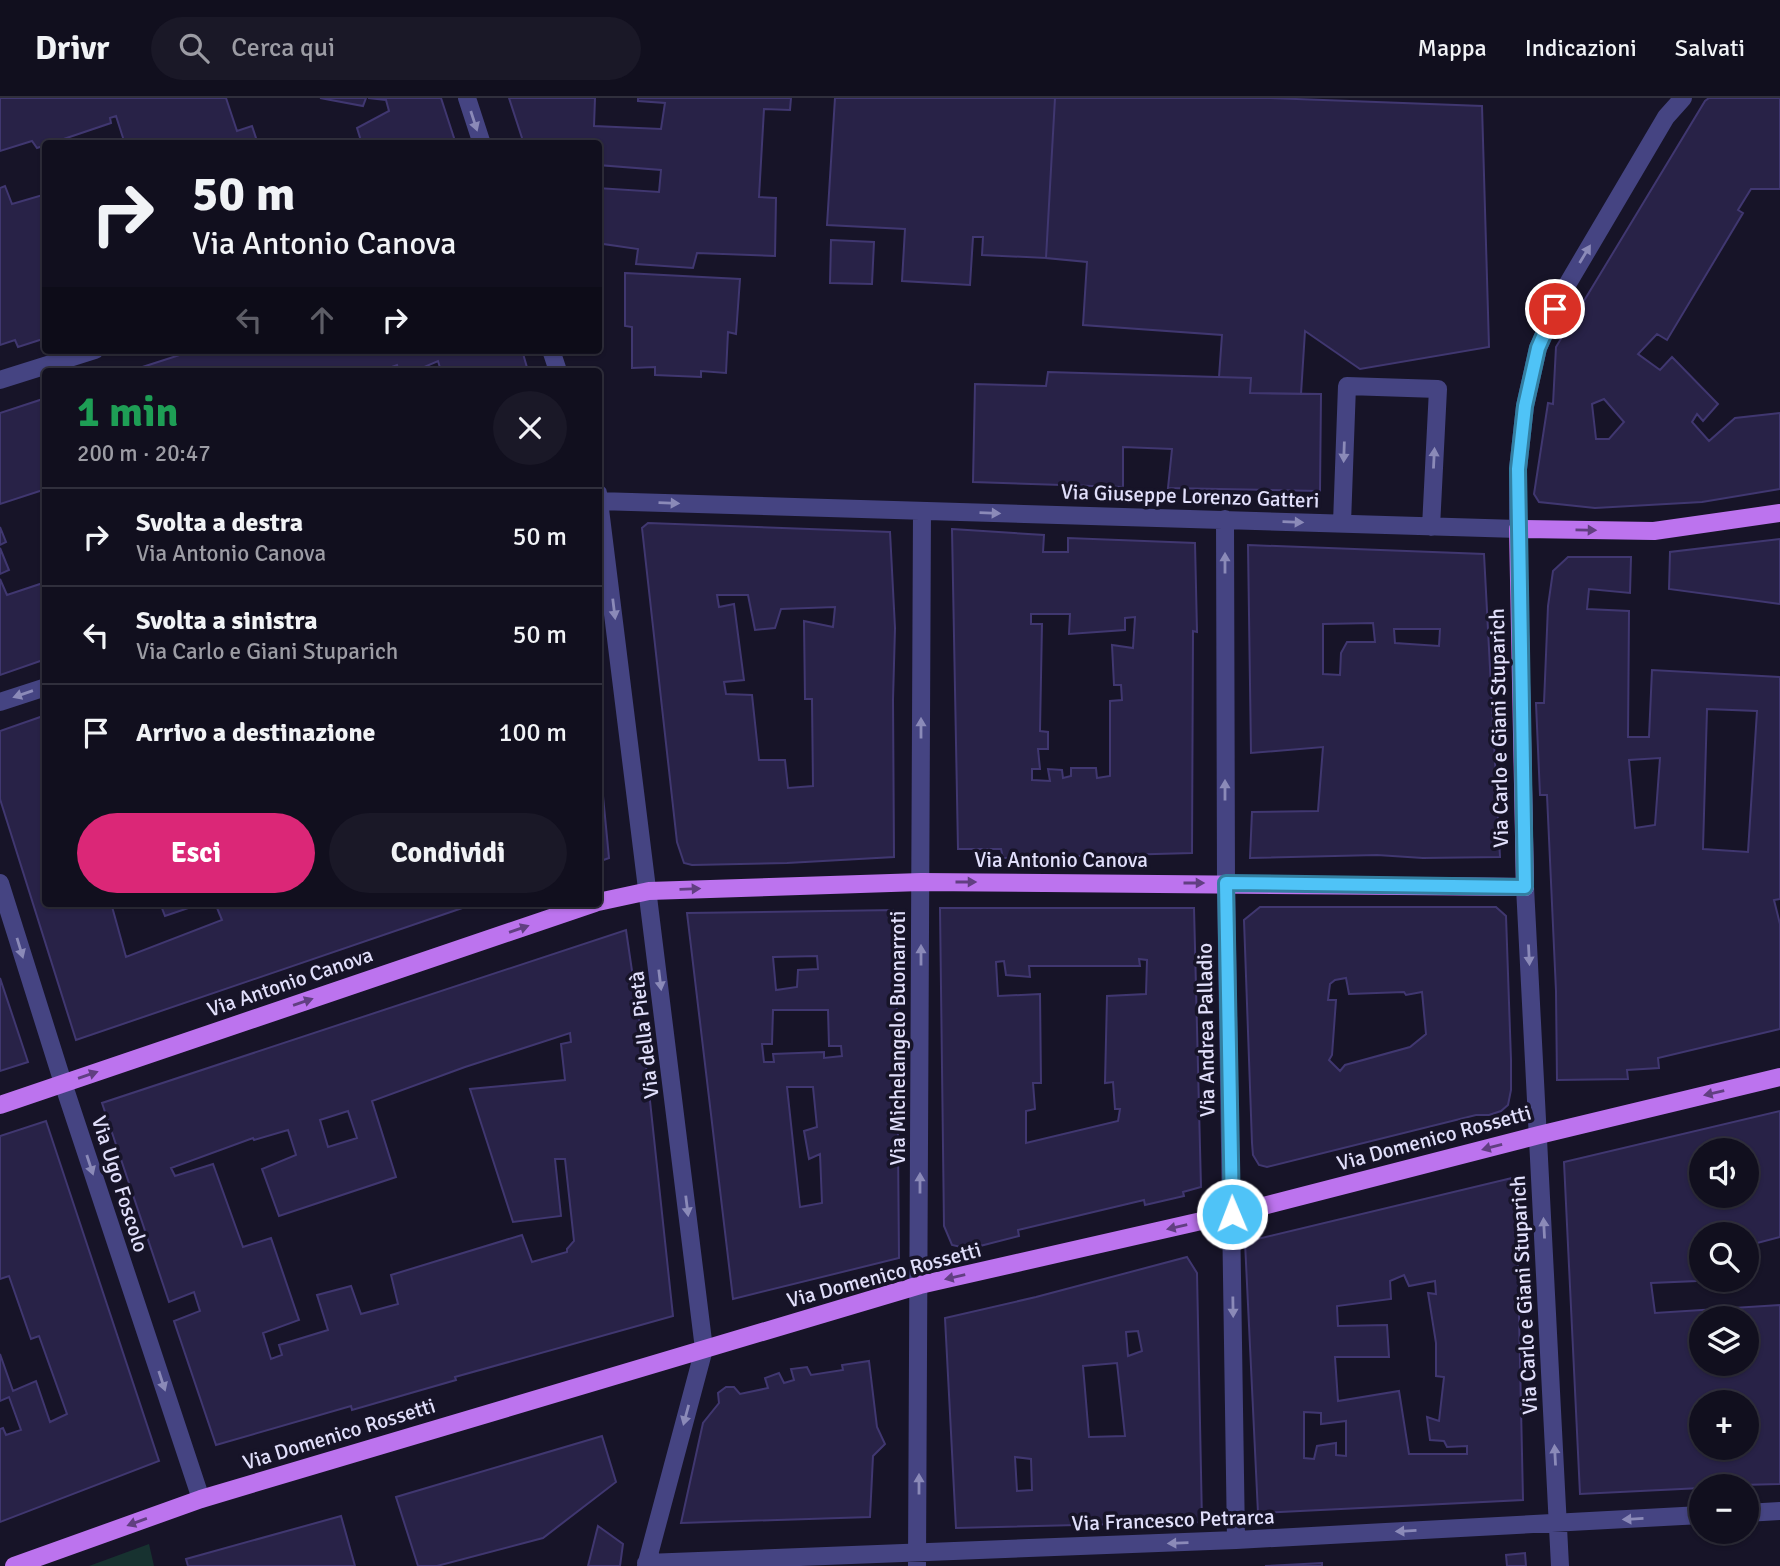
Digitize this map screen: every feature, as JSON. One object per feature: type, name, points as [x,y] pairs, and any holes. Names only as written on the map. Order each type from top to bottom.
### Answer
[{"type":"main road","name":"Via Giuseppe Lorenzo Gatteri","points":[[1518,529],[1654,531],[1780,513]]},
{"type":"main road","name":"Via Carlo e Giani Stuparich","points":[[1518,529],[1525,887]]},
{"type":"main road","name":"Via Antonio Canova","points":[[602,901],[649,891],[921,882],[1525,887]]},
{"type":"main road","name":"Via Antonio Canova","points":[[0,1105],[582,907]]},
{"type":"main road","name":"Via Domenico Rossetti","points":[[14,1566],[201,1499],[920,1285],[1232,1214],[1539,1135],[1780,1077]]},
{"type":"street","points":[[467,98],[481,140]]},
{"type":"street","name":"Via Carlo e Giani Stuparich","points":[[1518,529],[1518,469],[1524,419],[1538,348],[1564,290],[1666,117],[1683,98]]},
{"type":"street","points":[[0,380],[82,354]]},
{"type":"street","points":[[1342,523],[1347,386],[1438,388],[1431,527]]},
{"type":"street","name":"Via Giuseppe Lorenzo Gatteri","points":[[602,498],[1518,529]]},
{"type":"street","name":"Via Michelangelo Buonarroti","points":[[918,1559],[922,511]]},
{"type":"street","name":"Via Andrea Palladio","points":[[1225,519],[1226,883],[1236,1540]]},
{"type":"street","name":"Via della Pietà","points":[[602,522],[704,1349],[646,1565]]},
{"type":"street","points":[[0,702],[42,688]]},
{"type":"street","name":"Via Ugo Foscolo","points":[[0,883],[63,1083],[201,1499]]},
{"type":"street","name":"Via Carlo e Giani Stuparich","points":[[1525,887],[1560,1566]]},
{"type":"street","points":[[1759,1512],[1780,1511]]},
{"type":"street","name":"Via Francesco Petrarca","points":[[646,1565],[918,1559],[1689,1516]]},
{"type":"green space","points":[[149,1544],[154,1566],[89,1566]]},
{"type":"building","points":[[0,98],[226,98],[237,131],[252,126],[257,140],[124,140],[116,116],[110,118],[111,123],[61,140],[42,140],[42,146],[37,148],[32,141],[0,151]]},
{"type":"building","points":[[320,98],[366,98],[363,106]]},
{"type":"building","points":[[368,98],[441,98],[455,140],[361,140],[357,128],[389,111],[386,100]]},
{"type":"building","points":[[509,98],[595,98],[594,126],[661,129],[665,103],[638,101],[638,98],[791,98],[790,110],[764,109],[759,197],[776,198],[775,256],[697,253],[693,268],[636,264],[638,249],[603,244],[602,258],[602,188],[659,192],[661,170],[602,165],[602,140],[523,140]]},
{"type":"building","points":[[835,98],[1055,98],[1046,258],[982,255],[983,237],[973,237],[970,285],[902,281],[905,229],[827,225]]},
{"type":"building","points":[[1055,98],[1270,98],[1482,106],[1489,347],[1360,369],[1305,331],[1301,394],[1250,393],[1251,378],[1219,377],[1222,335],[1083,325],[1087,262],[1046,258]]},
{"type":"building","points":[[1709,98],[1780,98],[1780,189],[1751,189],[1738,210],[1743,213],[1667,340],[1657,334],[1638,354],[1660,370],[1672,357],[1718,404],[1703,421],[1697,414],[1692,422],[1709,441],[1735,418],[1780,413],[1780,489],[1702,502],[1595,508],[1539,502],[1534,494],[1548,403],[1553,404],[1556,347]],"holes":[[[1604,399],[1624,422],[1609,439],[1596,439],[1592,404]]]},
{"type":"building","points":[[5,186],[12,204],[42,195],[42,339],[18,347],[15,340],[0,345],[0,188]]},
{"type":"building","points":[[831,240],[874,242],[872,284],[830,283]]},
{"type":"building","points":[[625,273],[740,279],[736,334],[728,332],[726,373],[701,371],[701,377],[655,375],[655,367],[632,368],[632,327],[625,326]]},
{"type":"building","points":[[183,354],[523,354],[527,368],[440,368],[438,361],[422,368],[398,368],[397,365],[389,368],[139,368]]},
{"type":"building","points":[[1048,372],[1251,378],[1250,393],[1321,394],[1320,491],[1168,488],[1172,449],[1123,447],[1123,487],[973,482],[975,384],[1046,386]]},
{"type":"building","points":[[42,399],[42,490],[0,504],[0,413]]},
{"type":"building","points":[[648,523],[890,532],[895,628],[894,857],[787,863],[684,863],[677,842],[642,528]],"holes":[[[717,595],[748,595],[755,630],[775,628],[781,609],[835,607],[833,627],[804,621],[805,699],[812,699],[813,786],[788,788],[785,760],[759,760],[752,695],[726,694],[724,682],[744,680],[734,604],[719,607]]]},
{"type":"building","points":[[0,527],[6,542],[0,545]]},
{"type":"building","points":[[952,529],[1044,535],[1043,552],[1068,552],[1068,538],[1195,543],[1197,632],[1193,631],[1192,853],[1003,858],[1001,849],[958,849]],"holes":[[[1031,614],[1070,614],[1069,634],[1125,630],[1125,618],[1135,617],[1133,648],[1112,645],[1114,685],[1121,685],[1122,700],[1110,701],[1110,776],[1097,778],[1096,768],[1071,768],[1071,776],[1063,778],[1062,770],[1048,769],[1050,781],[1032,780],[1032,769],[1040,769],[1038,749],[1048,749],[1048,732],[1040,731],[1042,624],[1031,624]]]},
{"type":"building","points":[[1780,539],[1780,604],[1669,589],[1670,552]]},
{"type":"building","points":[[1248,545],[1484,554],[1500,857],[1423,858],[1377,855],[1250,858],[1252,812],[1318,811],[1323,747],[1251,753]],"holes":[[[1373,623],[1375,642],[1347,642],[1341,653],[1340,675],[1323,674],[1323,624]],[[1394,629],[1440,629],[1439,646],[1395,643]]]},
{"type":"building","points":[[0,548],[9,570],[0,574]]},
{"type":"building","points":[[1568,557],[1631,557],[1630,593],[1589,589],[1587,609],[1629,611],[1628,737],[1649,737],[1652,670],[1780,677],[1780,899],[1774,900],[1780,924],[1780,1029],[1658,1058],[1659,1068],[1627,1070],[1628,1079],[1557,1080],[1556,991],[1547,795],[1540,795],[1536,703],[1544,703],[1548,606],[1553,571]],"holes":[[[1707,709],[1757,711],[1748,852],[1703,849]],[[1660,758],[1655,825],[1635,828],[1629,760]]]},
{"type":"building","points":[[0,579],[7,595],[42,583],[42,660],[0,675]]},
{"type":"building","points":[[42,716],[42,907],[112,907],[126,957],[222,920],[217,907],[465,907],[76,1040],[0,799],[0,731]]},
{"type":"building","points":[[602,785],[609,858],[602,861]]},
{"type":"building","points":[[162,907],[191,907],[165,916]]},
{"type":"building","points":[[1260,907],[1496,907],[1506,916],[1511,1060],[1508,1105],[1489,1115],[1476,1115],[1267,1167],[1259,1165],[1253,1155],[1252,1143],[1244,920]],"holes":[[[1346,978],[1349,994],[1404,992],[1406,995],[1422,992],[1426,1034],[1410,1047],[1345,1065],[1340,1071],[1329,1060],[1332,1055],[1336,1000],[1328,1000],[1330,984]]]},
{"type":"building","points":[[940,908],[1194,908],[1201,1187],[1183,1192],[1184,1196],[1145,1205],[1144,1200],[1018,1230],[1019,1236],[980,1246],[979,1243],[961,1247],[952,1245],[944,1226]],"holes":[[[1139,959],[1147,960],[1146,994],[1107,996],[1105,1083],[1113,1082],[1115,1109],[1120,1109],[1118,1121],[1026,1143],[1026,1111],[1035,1109],[1033,1083],[1041,1083],[1040,994],[998,996],[996,962],[1004,961],[1006,975],[1030,977],[1029,966],[1140,966]]]},
{"type":"building","points":[[896,910],[899,1258],[733,1299],[687,913]],"holes":[[[817,956],[818,969],[798,970],[797,987],[776,990],[773,957]],[[773,1010],[828,1010],[829,1046],[841,1046],[842,1056],[824,1058],[824,1052],[773,1054],[774,1062],[764,1062],[762,1044],[772,1044]],[[787,1087],[813,1087],[817,1127],[804,1131],[809,1159],[820,1154],[822,1203],[800,1207]]]},
{"type":"building","points":[[626,930],[647,1073],[673,1316],[455,1377],[456,1380],[352,1410],[351,1406],[216,1445],[174,1321],[200,1311],[194,1292],[169,1302],[102,1103]],"holes":[[[570,1033],[571,1042],[561,1044],[565,1080],[470,1089],[513,1222],[561,1216],[555,1159],[565,1159],[574,1241],[567,1252],[532,1262],[522,1235],[391,1275],[398,1304],[361,1314],[351,1286],[317,1295],[328,1330],[279,1345],[282,1355],[271,1359],[263,1333],[299,1320],[271,1238],[243,1247],[213,1164],[175,1176],[171,1168],[253,1138],[254,1140],[288,1130],[296,1155],[262,1169],[279,1216],[396,1177],[372,1101]],[[348,1111],[357,1138],[328,1147],[320,1120]]]},
{"type":"building","points":[[0,978],[28,1062],[0,1071]]},
{"type":"building","points":[[1780,1111],[1780,1237],[1759,1243],[1759,1222],[1689,1222],[1689,1281],[1651,1283],[1655,1313],[1689,1311],[1689,1376],[1759,1376],[1759,1306],[1780,1305],[1780,1484],[1759,1485],[1759,1474],[1689,1474],[1689,1489],[1580,1494],[1564,1162]]},
{"type":"building","points":[[46,1121],[159,1461],[0,1522],[0,1429],[3,1428],[6,1435],[21,1430],[9,1397],[0,1401],[0,1354],[13,1391],[36,1381],[50,1422],[67,1414],[39,1336],[31,1339],[9,1276],[0,1279],[0,1136]]},
{"type":"building","points":[[1516,1177],[1523,1500],[1258,1513],[1245,1242]],"holes":[[[1404,1275],[1409,1286],[1435,1281],[1436,1294],[1428,1293],[1436,1343],[1436,1376],[1444,1377],[1439,1421],[1427,1417],[1430,1440],[1444,1441],[1447,1447],[1467,1446],[1467,1454],[1409,1454],[1399,1391],[1338,1401],[1335,1357],[1389,1357],[1387,1325],[1338,1326],[1337,1306],[1391,1299],[1390,1281]],[[1304,1412],[1321,1413],[1321,1424],[1346,1421],[1346,1456],[1336,1455],[1336,1443],[1317,1446],[1314,1459],[1304,1458]]]},
{"type":"building","points":[[1187,1257],[1197,1273],[1202,1522],[956,1528],[945,1318]],"holes":[[[1138,1331],[1142,1351],[1128,1356],[1126,1332]],[[1117,1363],[1125,1436],[1089,1437],[1083,1366]],[[1015,1457],[1031,1459],[1032,1490],[1017,1491]]]},
{"type":"building","points":[[869,1361],[877,1427],[885,1444],[873,1456],[870,1517],[681,1523],[703,1423],[719,1403],[718,1393],[726,1387],[734,1387],[740,1394],[768,1388],[765,1378],[779,1373],[784,1383],[794,1380],[791,1369],[807,1367],[811,1375],[843,1370],[842,1365]]},
{"type":"building","points":[[602,1436],[616,1482],[543,1538],[437,1566],[418,1566],[396,1497]]},
{"type":"building","points":[[341,1516],[355,1566],[188,1566],[186,1559]]},
{"type":"building","points":[[598,1526],[623,1544],[620,1566],[588,1566]]},
{"type":"building","points":[[1525,1553],[1526,1566],[1507,1566],[1506,1555]]},
{"type":"building","points":[[1322,1563],[1322,1566],[1265,1566]]},
{"type":"route","points":[[1232,1214],[1226,883],[1525,887],[1518,469],[1525,406],[1538,348],[1555,309]]}]
